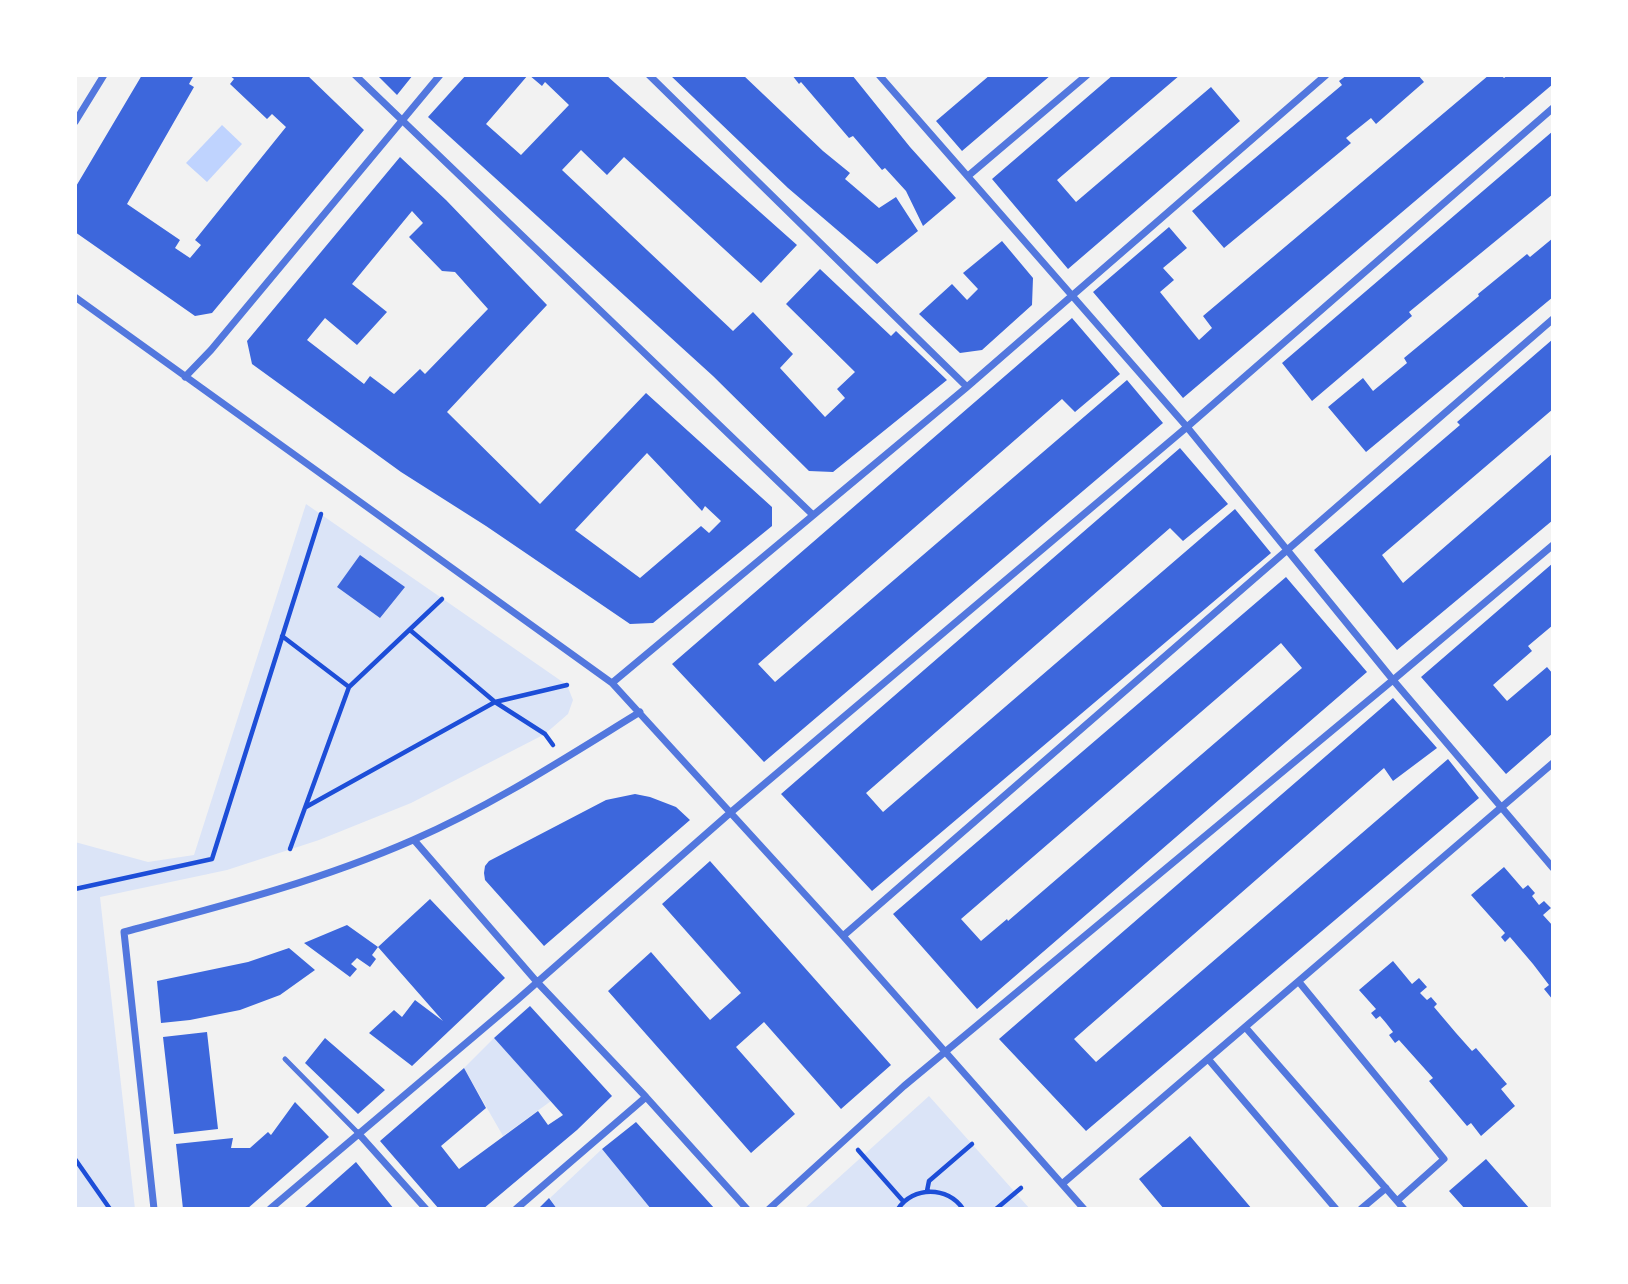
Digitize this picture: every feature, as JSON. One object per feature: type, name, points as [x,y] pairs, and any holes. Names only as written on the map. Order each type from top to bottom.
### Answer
[{"type":"street","points":[[75,122],[104,75]]},
{"type":"street","points":[[355,75],[813,515]]},
{"type":"street","points":[[185,377],[211,350],[440,75]]},
{"type":"street","points":[[649,75],[967,387]]},
{"type":"street","points":[[879,75],[1187,427],[1393,680],[1553,867]]},
{"type":"street","points":[[968,176],[1087,75]]},
{"type":"street","points":[[612,683],[1073,297],[1326,75]]},
{"type":"street","points":[[270,1209],[537,982],[730,813],[1187,427],[1553,108]]},
{"type":"street","points":[[75,297],[612,683],[843,936],[1084,1209]]},
{"type":"street","points":[[843,936],[1553,319]]},
{"type":"street","points":[[769,1209],[944,1052],[1553,545]]},
{"type":"street","points":[[154,1209],[124,932],[272,892],[344,868],[414,840],[528,783],[640,712]]},
{"type":"street","points":[[1062,1184],[1553,764]]},
{"type":"street","points":[[414,840],[537,982],[747,1209]]},
{"type":"street","points":[[1299,982],[1444,1158],[1397,1201]]},
{"type":"street","points":[[1246,1028],[1404,1209]]},
{"type":"street","points":[[1209,1060],[1336,1209]]},
{"type":"street","points":[[516,1209],[646,1097]]},
{"type":"street","points":[[358,1133],[426,1209]]},
{"type":"street","points":[[1362,1209],[1386,1188]]},
{"type":"lane","points":[[285,1059],[358,1133]]},
{"type":"path","points":[[75,889],[212,859],[321,514]]},
{"type":"path","points":[[290,849],[349,687],[442,598]]},
{"type":"path","points":[[410,630],[495,702],[545,734],[553,745]]},
{"type":"path","points":[[282,636],[349,687]]},
{"type":"path","points":[[306,807],[495,702],[567,685]]},
{"type":"path","points":[[927,1191],[929,1181],[972,1144]]},
{"type":"path","points":[[857,1149],[903,1202]]},
{"type":"path","points":[[75,1159],[110,1209]]},
{"type":"path","points":[[996,1209],[1021,1188]]},
{"type":"path","points":[[898,1209],[914,1194],[927,1191],[944,1194],[958,1202],[963,1209]]},
{"type":"shaded area","points":[[306,504],[567,685],[573,700],[568,714],[545,734],[411,803],[319,840],[227,870],[100,897],[135,1209],[75,1209],[75,842],[148,862],[194,855]]},
{"type":"shaded area","points":[[494,1038],[551,1101],[503,1136],[464,1068]]},
{"type":"shaded area","points":[[929,1096],[1030,1209],[804,1209]]},
{"type":"shaded area","points":[[602,1149],[651,1209],[556,1209],[550,1198]]},
{"type":"water","points":[[222,125],[242,144],[207,182],[186,163]]},
{"type":"building","points":[[142,75],[194,75],[189,84],[194,87],[127,204],[180,240],[175,248],[190,258],[201,245],[195,240],[286,127],[272,114],[267,119],[230,84],[234,79],[229,75],[307,75],[364,130],[212,313],[195,316],[75,232],[75,188]]},
{"type":"building","points":[[377,75],[413,75],[397,95]]},
{"type":"building","points":[[466,75],[528,75],[486,124],[521,155],[569,105],[545,82],[542,86],[529,75],[606,75],[797,245],[761,283],[624,157],[607,175],[581,150],[562,170],[733,331],[753,312],[793,354],[780,368],[825,417],[845,398],[837,389],[855,372],[786,304],[820,269],[891,336],[896,331],[947,380],[833,472],[809,471],[713,376],[428,117]]},
{"type":"building","points":[[670,75],[743,75],[850,173],[845,179],[879,208],[896,197],[918,231],[877,264],[788,188]]},
{"type":"building","points":[[792,75],[852,75],[910,147],[956,198],[923,226],[906,191],[885,168],[882,170],[853,136],[849,138]]},
{"type":"building","points":[[990,75],[1051,75],[962,151],[936,121]]},
{"type":"building","points":[[1113,75],[1180,75],[1057,180],[1076,202],[1211,87],[1240,121],[1068,269],[992,179]]},
{"type":"building","points":[[1347,75],[1418,75],[1424,82],[1376,124],[1371,118],[1346,138],[1351,143],[1224,248],[1192,211],[1342,85],[1339,81]]},
{"type":"building","points":[[1489,75],[1501,75],[1504,78],[1508,75],[1553,75],[1553,84],[1183,398],[1093,292],[1169,227],[1187,248],[1163,268],[1174,280],[1160,292],[1199,340],[1212,328],[1203,316]]},
{"type":"building","points":[[1553,131],[1553,194],[1409,312],[1412,316],[1312,401],[1282,363]]},
{"type":"building","points":[[400,157],[446,200],[547,305],[447,412],[540,504],[646,393],[772,507],[772,526],[653,623],[630,624],[401,472],[252,364],[247,341]],"holes":[[[412,211],[423,223],[409,237],[442,271],[455,272],[488,309],[425,374],[420,369],[394,394],[370,376],[364,384],[307,340],[325,318],[357,345],[387,312],[352,284]],[[647,453],[702,511],[705,506],[721,521],[709,533],[701,526],[640,578],[575,530]]]},
{"type":"building","points":[[1553,238],[1553,297],[1366,452],[1328,407],[1363,378],[1373,391],[1407,363],[1404,358],[1479,296],[1478,294],[1527,254],[1530,257]]},
{"type":"building","points":[[1002,241],[1033,278],[1032,305],[982,350],[960,353],[919,314],[952,284],[967,300],[978,289],[963,273]]},
{"type":"building","points":[[1072,318],[1120,374],[1075,412],[1062,399],[758,664],[775,682],[1127,380],[1163,423],[764,762],[672,664]]},
{"type":"building","points":[[1553,339],[1553,409],[1382,555],[1403,583],[1553,453],[1553,520],[1397,650],[1314,550],[1460,425],[1457,422]]},
{"type":"building","points":[[1180,448],[1228,504],[1183,541],[1170,528],[866,793],[883,812],[1235,509],[1271,553],[872,891],[781,794]]},
{"type":"building","points":[[360,555],[405,587],[380,618],[337,587]]},
{"type":"building","points":[[1553,563],[1553,625],[1528,646],[1532,651],[1493,685],[1507,701],[1547,667],[1553,674],[1553,733],[1506,774],[1421,677]]},
{"type":"building","points":[[1286,577],[1367,672],[977,1009],[893,914]],"holes":[[[1281,643],[1302,668],[1008,921],[1007,919],[981,941],[961,919]]]},
{"type":"building","points":[[1393,698],[1437,748],[1393,781],[1384,768],[1074,1039],[1096,1062],[1448,759],[1479,798],[1086,1131],[999,1039]]},
{"type":"building","points":[[635,794],[676,807],[690,820],[544,946],[485,880],[485,866],[489,861],[606,800]]},
{"type":"building","points":[[710,861],[891,1065],[841,1109],[764,1022],[736,1047],[795,1114],[751,1153],[608,991],[651,952],[710,1020],[741,993],[662,904]]},
{"type":"building","points":[[1504,867],[1523,889],[1528,885],[1535,893],[1532,896],[1539,905],[1544,901],[1551,908],[1543,915],[1553,926],[1553,1000],[1544,989],[1549,985],[1533,964],[1510,937],[1505,942],[1501,937],[1505,933],[1471,895]]},
{"type":"building","points":[[430,899],[505,978],[412,1066],[369,1033],[394,1010],[402,1017],[415,1000],[443,1021],[378,947]]},
{"type":"building","points":[[347,925],[378,947],[372,955],[376,959],[370,967],[357,958],[351,964],[357,969],[350,977],[304,943]]},
{"type":"building","points":[[289,948],[315,970],[280,995],[240,1010],[161,1023],[157,981],[248,962]]},
{"type":"building","points":[[1393,961],[1412,984],[1419,978],[1427,987],[1420,993],[1427,1000],[1431,997],[1437,1004],[1434,1007],[1456,1033],[1472,1051],[1476,1048],[1507,1084],[1501,1089],[1515,1106],[1481,1136],[1471,1123],[1467,1126],[1429,1081],[1433,1078],[1399,1040],[1395,1043],[1389,1035],[1393,1032],[1380,1016],[1376,1019],[1371,1013],[1376,1009],[1359,990]]},
{"type":"building","points":[[530,1006],[612,1096],[577,1130],[483,1209],[439,1209],[380,1141],[464,1068],[486,1108],[441,1146],[459,1169],[538,1111],[548,1125],[563,1115],[494,1038]]},
{"type":"building","points":[[207,1032],[218,1129],[174,1134],[163,1037]]},
{"type":"building","points":[[325,1038],[385,1090],[358,1114],[305,1063]]},
{"type":"building","points":[[295,1102],[329,1137],[247,1209],[183,1209],[176,1144],[233,1138],[231,1148],[250,1148],[268,1132],[271,1135]]},
{"type":"building","points":[[636,1122],[715,1209],[651,1209],[602,1149]]},
{"type":"building","points":[[1190,1136],[1252,1209],[1164,1209],[1139,1179]]},
{"type":"building","points":[[1486,1159],[1530,1209],[1465,1209],[1449,1191]]},
{"type":"building","points":[[356,1162],[394,1209],[303,1209],[330,1185]]},
{"type":"building","points":[[549,1198],[557,1209],[538,1209]]}]
